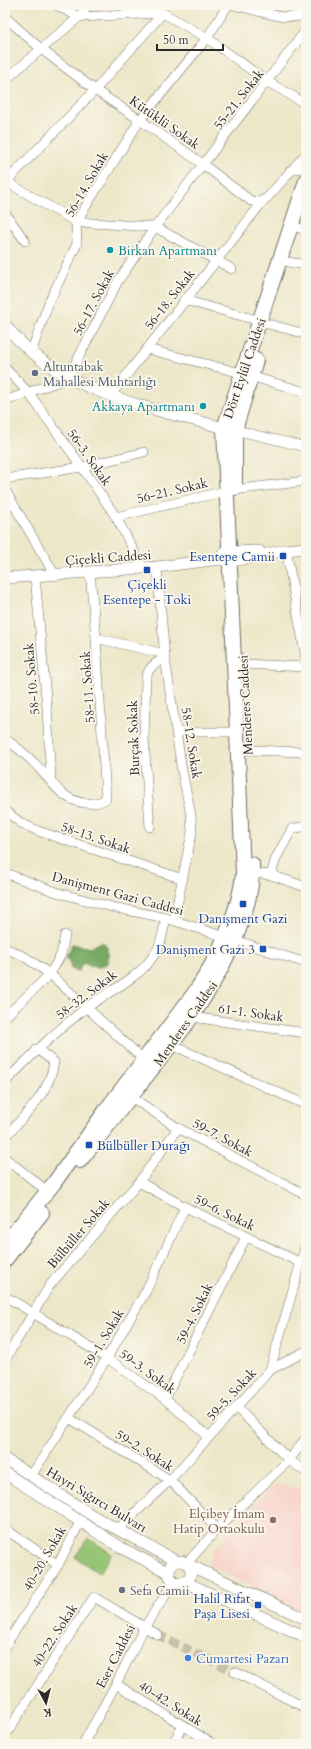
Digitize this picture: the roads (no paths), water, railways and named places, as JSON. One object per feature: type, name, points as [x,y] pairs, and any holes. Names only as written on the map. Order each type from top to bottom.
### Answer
[{"type":"main road","name":"Dört Eylül Caddesi","points":[[233,556],[230,491],[230,429],[306,181]]},
{"type":"main road","name":"Dört Eylül Caddesi","points":[[264,322],[302,229],[306,207]]},
{"type":"main road","name":"Menderes Caddesi","points":[[5,1244],[47,1191],[177,1017],[204,978],[248,904],[251,891],[252,873],[247,750],[243,664],[233,556]]},
{"type":"main road","name":"Menderes Caddesi","points":[[5,1260],[130,1097],[172,1045],[215,982],[229,938],[238,900],[242,873],[233,556]]},
{"type":"street","points":[[56,5],[79,17],[163,13],[207,38],[268,82],[306,104]]},
{"type":"street","points":[[5,80],[79,17],[88,5]]},
{"type":"street","name":"56-14. Sokak","points":[[31,353],[49,302],[77,244],[76,222],[140,120],[207,38],[228,5]]},
{"type":"street","points":[[234,5],[282,17],[306,16]]},
{"type":"street","points":[[163,13],[95,90],[5,182],[76,222],[155,227],[216,261],[232,268]]},
{"type":"street","name":"Kütüklü Sokak","points":[[5,17],[41,49],[95,90],[204,165],[249,200],[257,202],[264,200]]},
{"type":"street","name":"55-21. Sokak","points":[[204,165],[306,30]]},
{"type":"street","points":[[264,200],[306,154]]},
{"type":"street","name":"56-17. Sokak","points":[[68,378],[118,281],[155,227],[204,165]]},
{"type":"street","points":[[289,172],[298,168],[306,170]]},
{"type":"street","name":"56-18. Sokak","points":[[110,396],[264,200]]},
{"type":"street","points":[[5,213],[25,241]]},
{"type":"street","points":[[288,262],[306,266]]},
{"type":"street","points":[[184,300],[306,334]]},
{"type":"street","points":[[5,325],[31,353],[68,378],[110,396],[230,429],[306,447]]},
{"type":"street","points":[[147,349],[246,374],[306,392]]},
{"type":"street","name":"56-3. Sokak","points":[[5,368],[28,392],[82,467],[116,517],[143,568]]},
{"type":"street","points":[[5,401],[68,378]]},
{"type":"street","points":[[5,479],[82,467],[144,452]]},
{"type":"street","name":"56-21. Sokak","points":[[116,517],[230,491],[306,481]]},
{"type":"street","points":[[5,490],[55,575]]},
{"type":"street","name":"Çiçekli Caddesi","points":[[5,578],[157,567],[233,556],[306,548]]},
{"type":"street","points":[[286,550],[306,658]]},
{"type":"street","name":"58-12. Sokak","points":[[157,567],[165,656],[192,832],[183,879],[170,919]]},
{"type":"street","name":"58-11. Sokak","points":[[51,781],[63,794],[81,803],[99,804],[106,799],[96,638],[90,572]]},
{"type":"street","name":"58-10. Sokak","points":[[35,576],[51,781]]},
{"type":"street","points":[[96,638],[165,656]]},
{"type":"street","name":"Burçak Sokak","points":[[150,827],[144,738],[146,677],[149,668],[165,656]]},
{"type":"street","points":[[243,664],[306,666]]},
{"type":"street","points":[[177,732],[237,732]]},
{"type":"street","points":[[5,739],[16,746],[51,781]]},
{"type":"street","points":[[247,750],[306,752]]},
{"type":"street","name":"58-13. Sokak","points":[[5,811],[21,823],[38,831],[183,879]]},
{"type":"street","points":[[271,875],[276,858],[292,829],[306,826]]},
{"type":"street","name":"Danişment Gazi Caddesi","points":[[5,873],[59,893],[112,907],[170,919],[306,963]]},
{"type":"street","points":[[252,873],[271,875],[306,887]]},
{"type":"street","name":"58-32. Sokak","points":[[5,1082],[37,1049],[86,1008],[142,969],[153,957],[170,919]]},
{"type":"street","points":[[5,1017],[50,974],[61,955],[65,935]]},
{"type":"street","points":[[5,948],[25,957],[50,974],[144,1060]]},
{"type":"street","name":"61-1. Sokak","points":[[192,1016],[306,1032]]},
{"type":"street","points":[[172,1045],[306,1105]]},
{"type":"street","points":[[5,1138],[38,1100],[52,1075],[54,1062],[37,1049]]},
{"type":"street","name":"59-7. Sokak","points":[[130,1097],[178,1128],[306,1195]]},
{"type":"street","name":"Bülbüller Sokak","points":[[5,1360],[50,1286],[139,1182],[178,1128]]},
{"type":"street","points":[[5,1158],[47,1191]]},
{"type":"street","name":"59-6. Sokak","points":[[139,1182],[185,1207],[301,1263]]},
{"type":"street","name":"59-1. Sokak","points":[[31,1476],[107,1358],[146,1291],[185,1207]]},
{"type":"street","name":"59-4. Sokak","points":[[165,1400],[246,1237]]},
{"type":"street","name":"59-5. Sokak","points":[[118,1529],[170,1480],[270,1370],[306,1244]]},
{"type":"street","name":"59-3. Sokak","points":[[5,1296],[32,1314],[107,1358],[165,1400],[209,1437]]},
{"type":"street","points":[[270,1370],[306,1351]]},
{"type":"street","points":[[237,1408],[289,1460],[306,1472]]},
{"type":"street","name":"59-2. Sokak","points":[[69,1418],[170,1480],[217,1529]]},
{"type":"street","points":[[184,1563],[191,1574],[189,1579],[176,1579],[171,1565],[184,1563],[289,1460],[306,1438]]},
{"type":"street","name":"Hayri Sığırcı Bulvarı","points":[[5,1459],[93,1516],[184,1563],[306,1619]]},
{"type":"street","name":"Hayri Sığırcı Bulvarı","points":[[5,1473],[120,1547],[176,1579],[306,1637]]},
{"type":"street","name":"40-20. Sokak","points":[[5,1646],[58,1565],[80,1522]]},
{"type":"street","points":[[5,1529],[58,1565]]},
{"type":"street","name":"Eser Caddesi","points":[[83,1744],[116,1684],[144,1628],[176,1579]]},
{"type":"street","name":"40-22. Sokak","points":[[5,1736],[94,1597],[144,1628]]},
{"type":"street","points":[[144,1628],[158,1635]]},
{"type":"street","points":[[235,1672],[306,1708]]},
{"type":"street","name":"40-42. Sokak","points":[[116,1684],[213,1744]]},
{"type":"street","points":[[172,1744],[183,1726]]},
{"type":"tunnel","points":[[158,1635],[235,1672]]},
{"type":"place","name":"Birkan Apartmanı","points":[[110,250]]},
{"type":"place","name":"Altuntabak Mahallesi Muhtarlığı","points":[[35,373]]},
{"type":"place","name":"Akkaya Apartmanı","points":[[203,406]]},
{"type":"place","name":"Esentepe Camii","points":[[283,556]]},
{"type":"place","name":"Çiçekli Esentepe - Toki","points":[[147,570]]},
{"type":"place","name":"Danışment Gazi","points":[[243,904]]},
{"type":"place","name":"Danişment Gazi 3","points":[[263,949]]},
{"type":"place","name":"Bülbüller Durağı","points":[[89,1145]]},
{"type":"place","name":"Elçibey İmam Hatip Ortaokulu","points":[[273,1520]]},
{"type":"place","name":"Sefa Camii","points":[[122,1590]]},
{"type":"place","name":"Halil Rıfat Paşa Lisesi","points":[[258,1605]]},
{"type":"place","name":"Cumartesi Pazarı","points":[[188,1658]]}]
